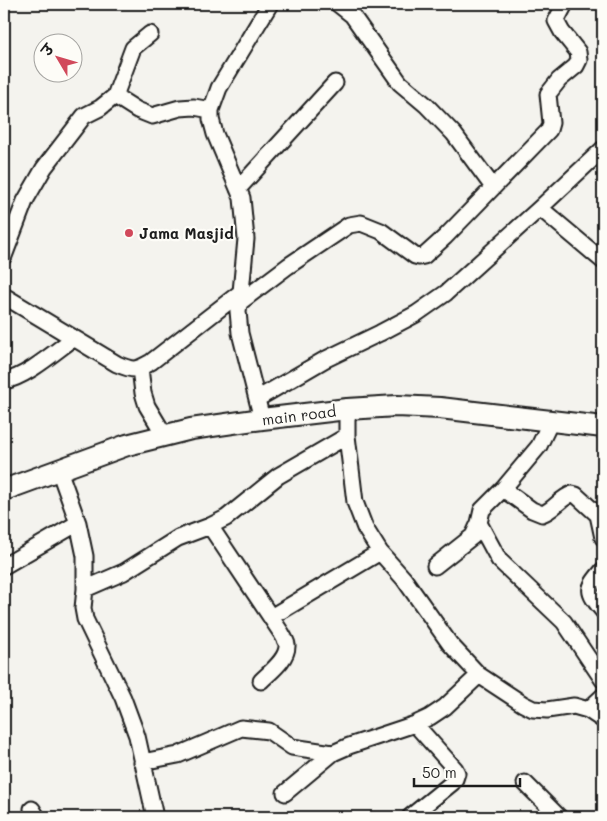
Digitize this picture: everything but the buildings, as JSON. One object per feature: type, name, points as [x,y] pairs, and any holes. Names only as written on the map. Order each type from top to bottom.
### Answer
[{"type":"main road","name":"main road","points":[[4,490],[127,445],[191,429],[347,409],[397,406],[440,408],[603,427]]},
{"type":"street","points":[[262,419],[240,333],[238,311],[246,239],[242,198],[214,134],[211,110],[219,88],[270,4]]},
{"type":"street","points":[[338,4],[352,15],[400,83],[426,105],[454,134],[493,188]]},
{"type":"street","points":[[4,296],[117,364],[131,370],[151,362],[240,298],[349,225],[361,224],[382,231],[415,256],[424,256],[445,237],[549,130],[551,123],[548,94],[559,80],[576,66],[579,60],[578,52],[556,21],[566,4]]},
{"type":"street","points":[[4,256],[26,202],[44,168],[84,116],[100,108],[115,96],[133,48],[150,34]]},
{"type":"street","points":[[238,190],[335,83]]},
{"type":"street","points":[[115,96],[137,110],[152,116],[180,108],[194,107],[211,110]]},
{"type":"street","points":[[257,399],[324,360],[380,334],[416,314],[446,293],[603,149]]},
{"type":"street","points":[[540,208],[603,262]]},
{"type":"street","points":[[4,381],[24,373],[74,338]]},
{"type":"street","points":[[140,368],[143,393],[148,406],[166,436]]},
{"type":"street","points":[[347,409],[347,436],[355,502],[365,528],[380,552],[404,579],[450,644],[479,675],[522,704],[533,709],[547,710],[574,706],[588,710],[603,720]]},
{"type":"street","points":[[435,566],[473,536],[482,510],[503,489],[539,446],[551,421]]},
{"type":"street","points":[[85,589],[124,572],[178,538],[226,518],[278,476],[347,436]]},
{"type":"street","points":[[59,470],[78,523],[85,556],[83,608],[85,619],[123,698],[137,736],[154,817]]},
{"type":"street","points":[[503,489],[532,510],[542,514],[547,512],[565,496],[576,495],[598,515],[602,531]]},
{"type":"street","points":[[4,566],[78,523]]},
{"type":"street","points":[[479,523],[499,560],[564,622],[603,680]]},
{"type":"street","points":[[210,526],[287,644],[282,659],[261,681]]},
{"type":"street","points":[[271,617],[380,552]]},
{"type":"street","points":[[603,570],[592,583],[590,592],[603,611]]},
{"type":"street","points":[[285,793],[333,753],[430,717],[445,707],[479,675]]},
{"type":"street","points":[[588,710],[603,696]]},
{"type":"street","points":[[410,817],[452,783],[457,773],[415,724]]},
{"type":"street","points":[[142,762],[178,755],[240,728],[269,731],[292,747],[333,753]]},
{"type":"street","points":[[526,783],[559,817]]},
{"type":"place","name":"Jama Masjid","points":[[129,233]]}]
